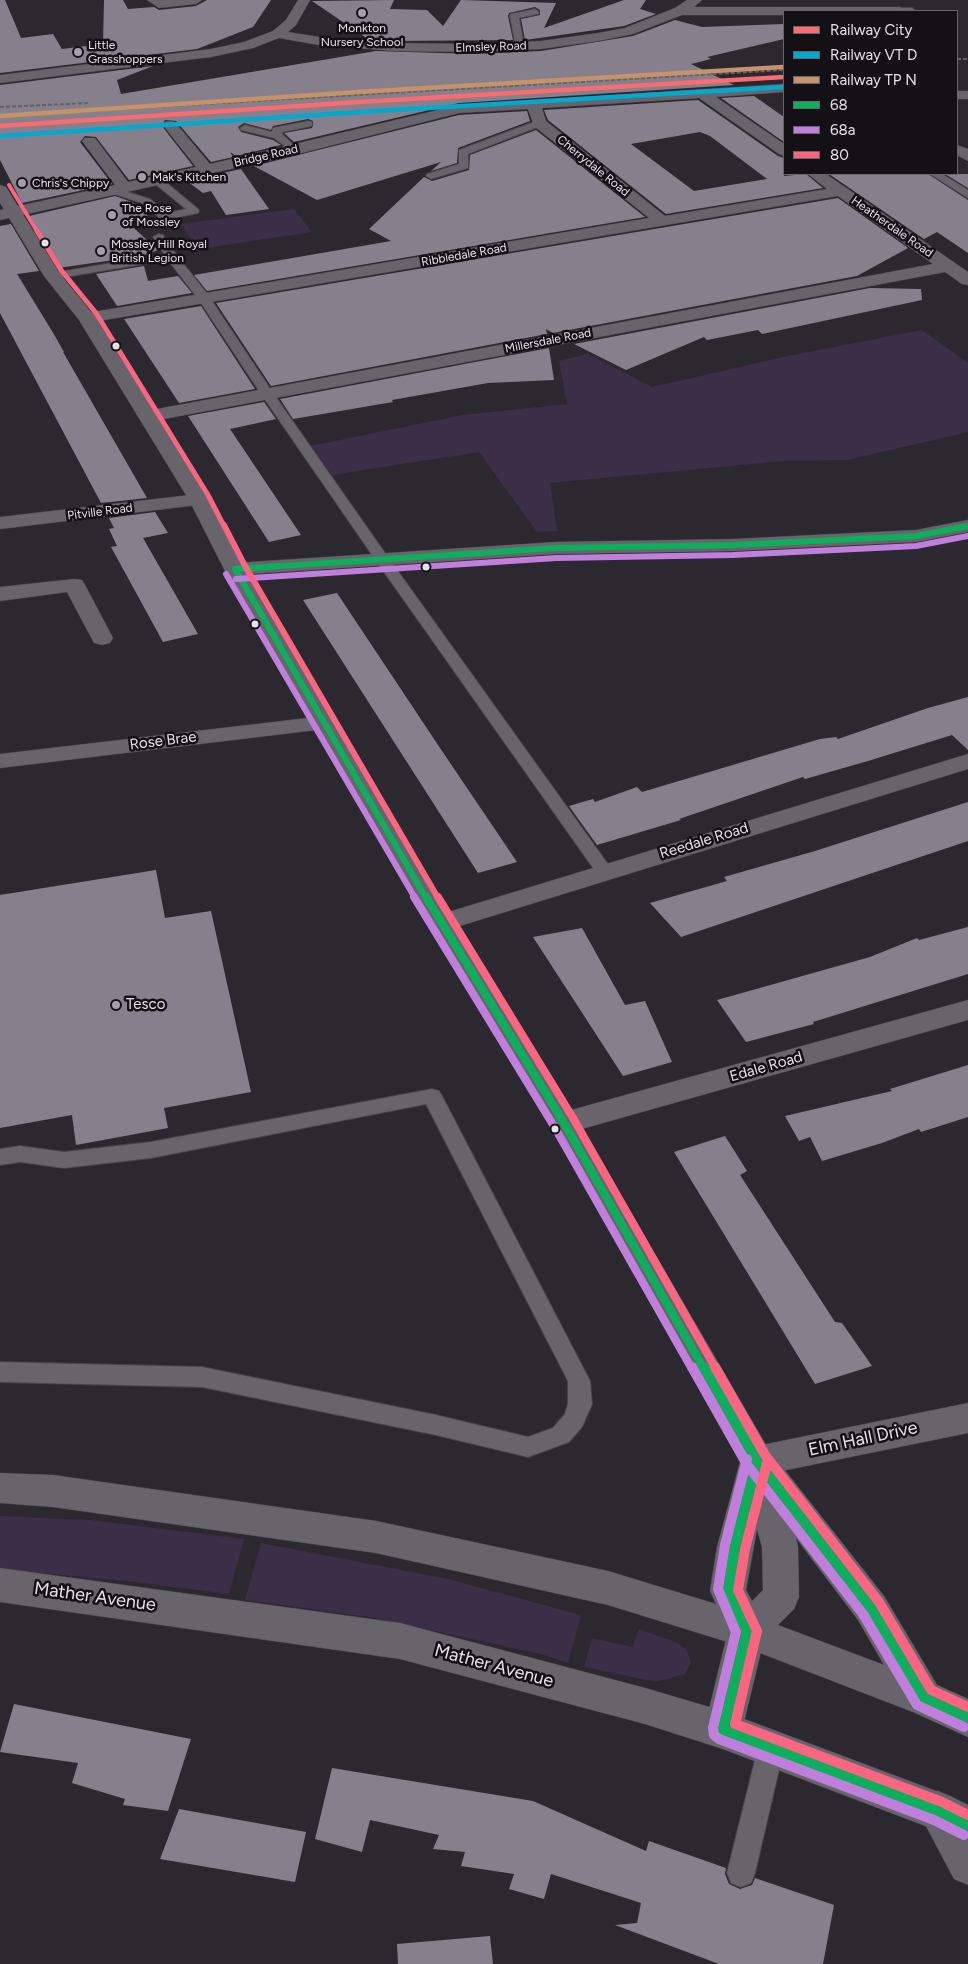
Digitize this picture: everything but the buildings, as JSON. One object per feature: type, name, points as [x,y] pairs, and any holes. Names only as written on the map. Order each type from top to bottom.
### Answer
[{"type":"street","points":[[153,0],[158,4],[196,0]]},
{"type":"street","points":[[0,79],[211,52],[248,45],[278,34],[291,22],[304,0]]},
{"type":"street","name":"Elmsley Road","points":[[278,34],[319,42],[395,47],[474,48],[520,46],[598,38],[628,31],[680,11],[696,0]]},
{"type":"street","points":[[680,11],[783,11]]},
{"type":"street","name":"Bridge Road","points":[[7,214],[294,150],[459,109],[783,88]]},
{"type":"street","points":[[703,94],[783,150]]},
{"type":"street","points":[[534,104],[538,123]]},
{"type":"street","name":"Cherrydale Road","points":[[538,123],[662,221]]},
{"type":"street","points":[[170,125],[207,170]]},
{"type":"street","points":[[90,140],[120,189]]},
{"type":"street","name":"Heatherdale Road","points":[[817,175],[968,280]]},
{"type":"street","points":[[0,190],[7,214],[87,318],[199,500],[235,569],[441,923],[564,1123],[757,1461],[871,1608],[924,1698]]},
{"type":"street","name":"Ribbledale Road","points":[[87,318],[841,191]]},
{"type":"street","name":"Millersdale Road","points":[[148,416],[948,266]]},
{"type":"street","name":"Pitville Road","points":[[0,523],[199,500]]},
{"type":"street","points":[[235,569],[556,548],[733,545],[916,536],[968,526]]},
{"type":"street","points":[[0,594],[74,585],[102,638]]},
{"type":"street","name":"Rose Brae","points":[[0,761],[325,723]]},
{"type":"street","name":"Reedale Road","points":[[441,923],[604,871],[968,761]]},
{"type":"street","name":"Edale Road","points":[[564,1123],[968,1010]]},
{"type":"street","name":"Elm Hall Drive","points":[[757,1461],[968,1418]]},
{"type":"street","points":[[724,1730],[747,1631],[781,1597],[780,1547],[757,1461]]},
{"type":"street","points":[[747,1631],[728,1590],[735,1547],[757,1461]]},
{"type":"street","points":[[0,1488],[53,1491],[376,1538],[608,1588],[747,1631],[924,1698],[968,1718]]},
{"type":"street","name":"Mather Avenue","points":[[0,1585],[21,1586],[400,1641],[645,1706],[724,1730],[953,1818]]},
{"type":"street","points":[[953,1818],[968,1865]]},
{"type":"lane","points":[[520,46],[514,16],[535,12]]},
{"type":"lane","points":[[431,176],[464,166],[463,152],[538,123]]},
{"type":"lane","points":[[278,136],[278,130],[308,124]]},
{"type":"lane","points":[[245,128],[278,136],[294,150]]},
{"type":"lane","points":[[937,175],[968,195]]},
{"type":"lane","points":[[120,189],[146,201],[165,217],[194,211],[158,181]]},
{"type":"lane","points":[[159,237],[170,256],[204,298],[267,394],[382,559],[604,871]]},
{"type":"lane","points":[[53,276],[170,256]]},
{"type":"lane","points":[[0,1158],[20,1154],[64,1160],[151,1150],[432,1096],[580,1381],[580,1404],[574,1420],[561,1435],[528,1446],[427,1423],[202,1377],[0,1372]]},
{"type":"lane","points":[[741,1872],[771,1748]]},
{"type":"shaded area","points":[[294,209],[312,232],[198,249],[181,224]]},
{"type":"shaded area","points":[[922,330],[968,363],[968,432],[847,460],[784,461],[550,483],[557,531],[537,532],[479,452],[332,475],[310,446],[463,415],[567,404],[559,361],[588,354],[652,387],[788,356]]},
{"type":"shaded area","points":[[0,1516],[90,1520],[244,1539],[229,1594],[135,1582],[0,1569]]},
{"type":"shaded area","points":[[261,1543],[448,1579],[581,1615],[568,1663],[541,1654],[370,1617],[245,1600]]},
{"type":"shaded area","points":[[639,1629],[678,1643],[686,1649],[691,1663],[685,1674],[656,1682],[584,1667],[592,1638],[632,1647]]},
{"type":"railway","points":[[958,59],[968,59]]},
{"type":"railway","points":[[0,116],[783,70]]},
{"type":"railway","points":[[0,107],[90,103]]},
{"type":"rail line","name":"City","points":[[0,126],[359,102],[783,77]]},
{"type":"transit line","points":[[0,116],[358,92],[783,67]]},
{"type":"transit line","points":[[1,136],[360,112],[783,87]]},
{"type":"transit line","name":"80","points":[[9,185],[61,270],[96,313],[208,495],[244,564],[450,918],[573,1118],[765,1455],[879,1602],[931,1690],[968,1707]]},
{"type":"transit line","name":"68","points":[[235,569],[556,548],[733,545],[916,536],[968,526]]},
{"type":"transit line","name":"68a","points":[[236,579],[556,558],[733,555],[916,546],[968,536]]},
{"type":"transit line","name":"68","points":[[235,569],[441,923],[564,1123],[757,1461],[871,1608],[924,1698],[968,1718]]},
{"type":"transit line","name":"68a","points":[[226,574],[432,928],[555,1128],[748,1466],[863,1614],[917,1705],[964,1727]]},
{"type":"transit line","name":"68a","points":[[747,1459],[725,1545],[718,1589],[736,1632],[713,1728],[714,1735],[719,1739],[934,1820],[964,1835]]},
{"type":"transit line","name":"68","points":[[757,1461],[735,1547],[728,1591],[747,1631],[723,1730],[938,1811],[968,1826]]},
{"type":"transit line","name":"80","points":[[767,1463],[745,1549],[738,1590],[757,1631],[735,1724],[942,1802],[968,1815]]},
{"type":"place","name":"Monkton Nursery School","points":[[362,13]]},
{"type":"place","name":"Little Grasshoppers","points":[[78,52]]},
{"type":"place","name":"Mak's Kitchen","points":[[142,177]]},
{"type":"place","name":"Chris's Chippy","points":[[22,183]]},
{"type":"place","name":"The Rose of Mossley","points":[[112,215]]},
{"type":"place","name":"Mossley Hill Royal British Legion","points":[[101,251]]},
{"type":"place","name":"Tesco","points":[[116,1005]]}]
